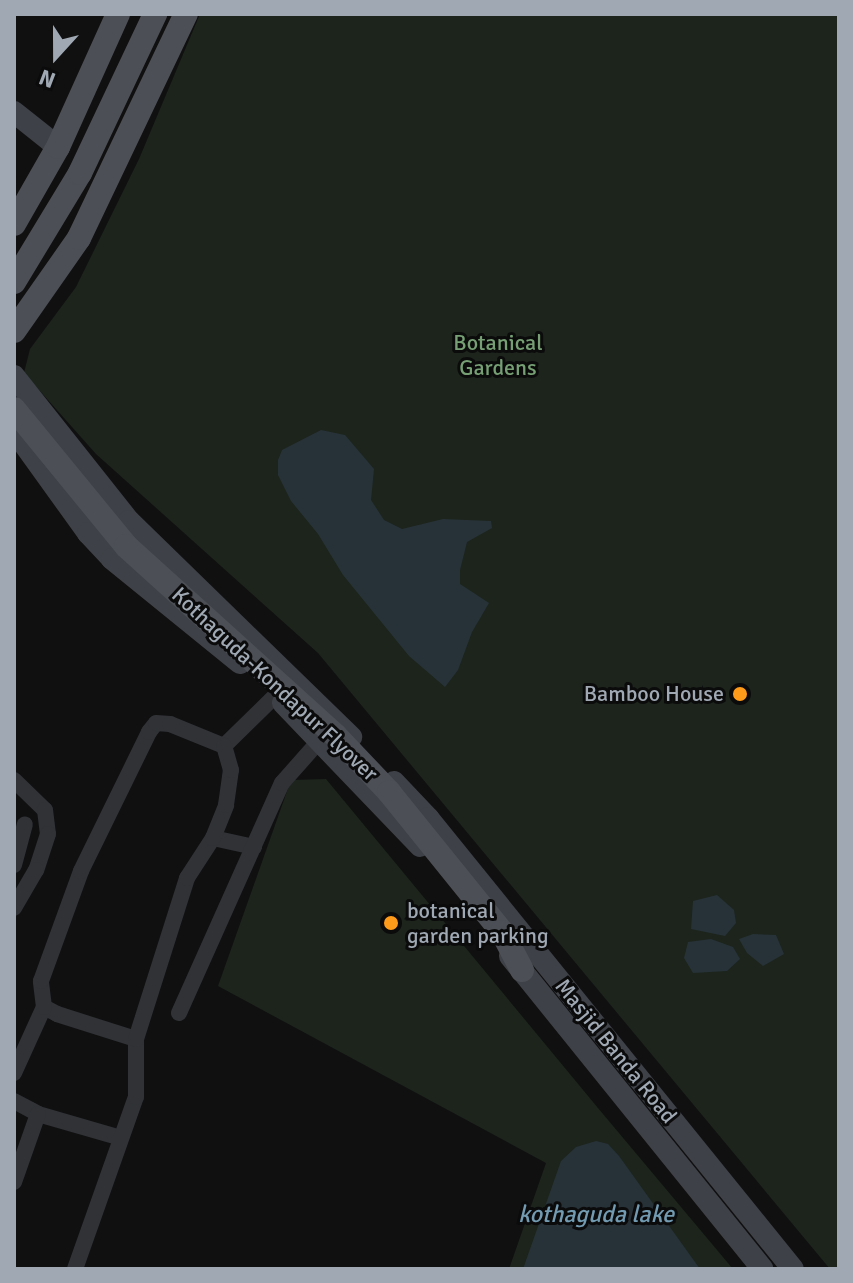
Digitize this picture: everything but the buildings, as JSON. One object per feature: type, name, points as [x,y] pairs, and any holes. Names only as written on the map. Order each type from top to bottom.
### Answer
[{"type":"main road","points":[[14,224],[58,147],[118,14]]},
{"type":"main road","points":[[14,282],[80,173],[155,14]]},
{"type":"main road","points":[[14,331],[79,238],[186,14]]},
{"type":"main road","points":[[14,112],[58,147]]},
{"type":"main road","name":"Masjid Banda Road","points":[[14,376],[129,521],[327,710],[428,818],[793,1269]]},
{"type":"main road","name":"Kothaguda-Kondapur Flyover","points":[[14,409],[126,546],[335,735],[389,792],[502,932],[522,970]]},
{"type":"main road","name":"Masjid Banda Road","points":[[14,430],[88,533],[112,559],[275,696],[417,843],[763,1269]]},
{"type":"street","points":[[224,746],[275,696]]},
{"type":"street","points":[[14,1073],[44,1007],[41,981],[81,871],[149,732],[156,723],[170,724],[224,746]]},
{"type":"street","points":[[179,1013],[282,783],[320,740]]},
{"type":"street","points":[[75,1269],[136,1097],[136,1039],[187,878],[213,838],[226,805],[231,770],[224,746]]},
{"type":"street","points":[[14,780],[45,810],[48,834],[36,870],[14,908]]},
{"type":"street","points":[[14,865],[19,818],[45,810]]},
{"type":"street","points":[[213,838],[254,847]]},
{"type":"street","points":[[44,1007],[136,1039]]},
{"type":"street","points":[[14,1101],[38,1114],[121,1138]]},
{"type":"street","points":[[14,1182],[38,1114]]},
{"type":"green space","name":"Botanical Gardens","points":[[200,14],[839,14],[839,1269],[830,1269],[318,653],[96,454],[24,373],[30,349],[76,287],[139,159]]},
{"type":"green space","points":[[326,779],[733,1269],[509,1269],[546,1163],[218,986],[291,780]]},
{"type":"water","points":[[321,430],[345,435],[374,469],[371,500],[384,520],[402,529],[443,519],[491,521],[492,528],[467,542],[460,570],[460,584],[489,603],[472,632],[458,670],[445,687],[409,656],[343,575],[318,534],[291,501],[278,475],[282,450]]},
{"type":"water","points":[[717,895],[734,910],[736,923],[725,936],[691,929],[693,901]]},
{"type":"water","points":[[753,934],[776,935],[784,954],[763,966],[747,953],[739,939]]},
{"type":"water","points":[[711,939],[733,947],[740,959],[727,971],[693,973],[684,958],[688,942]]},
{"type":"water","name":"kothaguda lake","points":[[596,1141],[608,1144],[619,1156],[700,1269],[523,1269],[561,1161],[576,1147]]},
{"type":"place","name":"Bamboo House","points":[[740,694]]},
{"type":"place","name":"botanical garden parking","points":[[391,923]]}]
